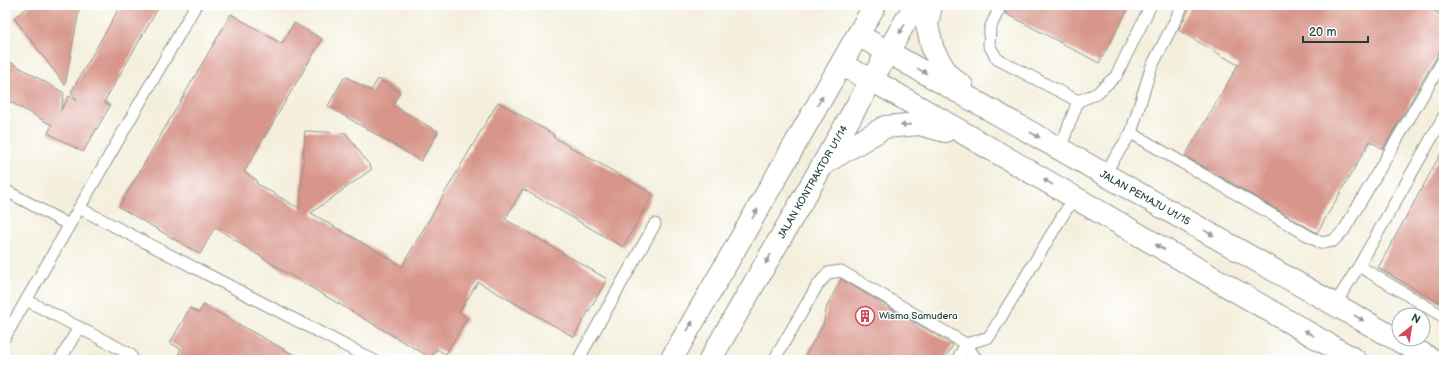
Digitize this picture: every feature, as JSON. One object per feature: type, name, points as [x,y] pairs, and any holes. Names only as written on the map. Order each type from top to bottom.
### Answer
[{"type":"street","points":[[670,360],[875,5]]},
{"type":"street","name":"JALAN KONTRAKTOR U1/14","points":[[710,360],[915,5]]},
{"type":"street","points":[[931,5],[927,25],[933,50],[947,74],[987,108]]},
{"type":"street","name":"JALAN PEMAJU U1/15","points":[[858,35],[1433,360]]},
{"type":"street","points":[[841,65],[872,80],[1355,360]]},
{"type":"street","points":[[823,164],[885,127],[919,124],[971,138]]},
{"type":"lane","points":[[5,337],[196,5]]},
{"type":"lane","points":[[1001,5],[990,28],[989,45],[997,60],[1078,101],[1096,94],[1116,76],[1151,5]]},
{"type":"lane","points":[[1104,174],[1131,133],[1151,68],[1183,5]]},
{"type":"lane","points":[[1439,5],[1444,8]]},
{"type":"lane","points":[[1131,133],[1321,243],[1332,241],[1344,230],[1444,59]]},
{"type":"lane","points":[[1060,149],[1078,101]]},
{"type":"lane","points":[[1335,304],[1444,116]]},
{"type":"lane","points":[[5,190],[69,225]]},
{"type":"lane","points":[[957,360],[966,344],[989,337],[1074,197]]},
{"type":"lane","points":[[79,208],[373,360]]},
{"type":"lane","points":[[578,360],[655,224]]},
{"type":"lane","points":[[1358,266],[1444,317]]},
{"type":"lane","points":[[774,360],[817,286],[828,273],[841,271],[966,344],[977,360]]},
{"type":"lane","points":[[26,300],[130,354],[133,360]]},
{"type":"lane","points":[[60,360],[79,327]]},
{"type":"building","points":[[31,5],[80,5],[65,85],[14,18]]},
{"type":"building","points":[[121,5],[160,5],[104,102],[110,106],[83,152],[48,133],[52,125],[5,99],[5,59],[64,93],[61,110],[69,96],[77,101],[71,92]]},
{"type":"building","points":[[1008,5],[1130,5],[1099,63],[1005,13]]},
{"type":"building","points":[[1192,5],[1423,5],[1444,17],[1444,44],[1383,149],[1370,141],[1317,233],[1185,156],[1238,65],[1178,30]]},
{"type":"building","points":[[231,14],[282,44],[294,23],[322,39],[244,172],[257,180],[256,183],[300,209],[305,131],[346,133],[372,169],[311,213],[402,266],[498,102],[554,135],[553,137],[653,194],[623,247],[523,189],[505,219],[607,279],[574,337],[478,282],[459,312],[467,318],[446,354],[436,349],[431,358],[283,271],[215,227],[200,254],[119,207]]},
{"type":"building","points":[[345,76],[371,91],[378,79],[400,92],[393,105],[438,132],[421,161],[328,106]]},
{"type":"building","points":[[1444,148],[1444,305],[1378,268]]},
{"type":"building","name":"Wisma Samudera","points":[[841,279],[953,345],[944,360],[803,360],[823,325],[827,306]]},
{"type":"building","points":[[204,305],[303,360],[175,360],[181,349],[170,343],[190,308],[199,313]]},
{"type":"place","name":"Wisma Samudera","points":[[865,316]]}]
